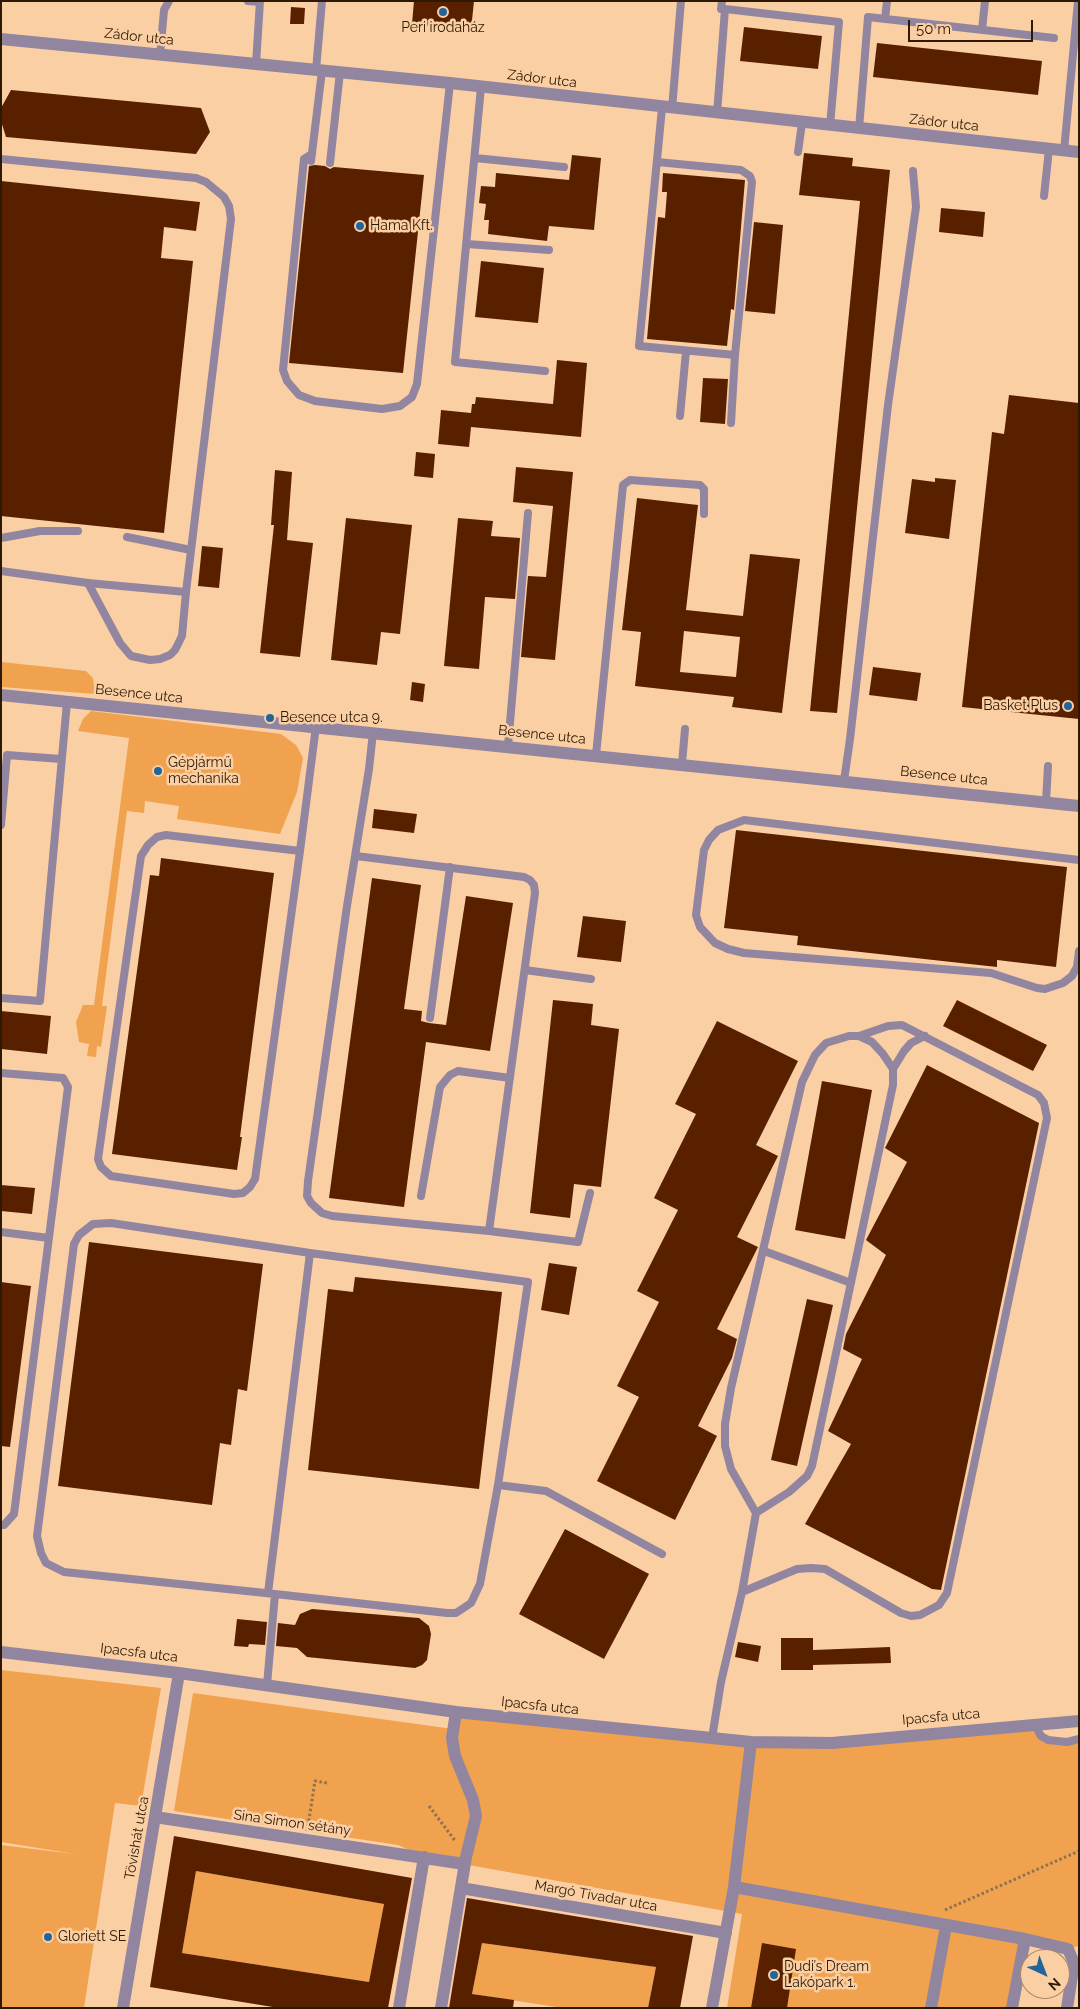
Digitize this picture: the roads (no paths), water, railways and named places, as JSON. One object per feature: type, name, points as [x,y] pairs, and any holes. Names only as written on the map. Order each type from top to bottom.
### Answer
[{"type":"street","name":"Zádor utca","points":[[1,39],[450,83],[667,109],[1079,152]]},
{"type":"street","name":"Besence utca","points":[[1,695],[1079,806]]},
{"type":"street","name":"Ipacsfa utca","points":[[1,1652],[179,1673],[456,1712],[751,1742],[832,1743],[1079,1721]]},
{"type":"street","name":"Tövishát utca","points":[[123,2008],[179,1673]]},
{"type":"street","points":[[441,2008],[465,1861],[476,1816],[474,1800],[455,1756],[452,1738],[456,1712]]},
{"type":"street","points":[[712,2008],[734,1887],[751,1742]]},
{"type":"street","name":"Sina Simon sétány","points":[[155,1817],[424,1857],[465,1861]]},
{"type":"street","points":[[399,2008],[424,1857]]},
{"type":"street","points":[[734,1887],[1025,1939],[1068,1949],[1074,1964],[1066,2008]]},
{"type":"street","name":"Margó Tivadar utca","points":[[461,1888],[726,1933]]},
{"type":"street","points":[[931,2008],[946,1926]]},
{"type":"street","points":[[1012,2008],[1025,1939]]},
{"type":"lane","points":[[160,55],[164,10],[170,1]]},
{"type":"lane","points":[[248,1],[260,2],[256,64]]},
{"type":"lane","points":[[322,1],[319,70],[311,157],[304,159],[283,370],[287,381],[299,395],[315,401],[382,408],[400,406],[412,397],[417,384],[450,83]]},
{"type":"lane","points":[[722,1],[721,9],[838,22],[830,126]]},
{"type":"lane","points":[[885,18],[887,1]]},
{"type":"lane","points":[[982,30],[985,1]]},
{"type":"lane","points":[[1064,151],[1076,41],[1078,1]]},
{"type":"lane","points":[[679,2],[667,109],[657,162],[639,346],[735,355]]},
{"type":"lane","points":[[717,114],[725,9]]},
{"type":"lane","points":[[859,129],[868,16],[1054,38]]},
{"type":"lane","points":[[330,164],[340,72]]},
{"type":"lane","points":[[481,87],[455,362],[545,371]]},
{"type":"lane","points":[[798,152],[802,123]]},
{"type":"lane","points":[[1044,196],[1049,149]]},
{"type":"lane","points":[[475,158],[564,167]]},
{"type":"lane","points":[[1,159],[196,178],[206,182],[224,197],[231,219],[229,252],[191,550],[182,636],[179,644],[170,655],[160,659],[150,660],[131,656],[126,652],[88,583]]},
{"type":"lane","points":[[657,162],[742,170],[750,176],[752,182],[735,355],[731,423]]},
{"type":"lane","points":[[844,781],[888,405],[916,207],[912,171]]},
{"type":"lane","points":[[467,244],[549,250]]},
{"type":"lane","points":[[680,416],[686,351]]},
{"type":"lane","points":[[596,755],[623,485],[630,480],[700,485],[704,490],[704,514]]},
{"type":"lane","points":[[508,746],[528,513]]},
{"type":"lane","points":[[1,538],[40,530],[78,531]]},
{"type":"lane","points":[[127,537],[191,550]]},
{"type":"lane","points":[[1,571],[88,583],[186,592]]},
{"type":"lane","points":[[1,998],[40,1002],[67,702]]},
{"type":"lane","points":[[300,851],[166,835],[157,837],[144,850],[141,856],[98,1159],[101,1167],[111,1176],[234,1194],[243,1193],[255,1179],[300,851],[316,726]]},
{"type":"lane","points":[[682,764],[685,728]]},
{"type":"lane","points":[[373,732],[370,769],[341,945],[308,1181],[308,1196],[311,1203],[322,1214],[332,1216],[489,1231],[578,1242],[590,1193]]},
{"type":"lane","points":[[1,825],[7,755],[61,759]]},
{"type":"lane","points":[[1046,802],[1048,766]]},
{"type":"lane","points":[[1079,860],[744,820],[718,830],[709,840],[704,850],[696,915],[700,927],[715,943],[744,953],[991,973],[1036,988],[1045,989],[1063,983],[1072,976],[1077,967],[1079,950]]},
{"type":"lane","points":[[356,856],[524,877],[530,880],[535,893],[489,1231]]},
{"type":"lane","points":[[430,1018],[450,867]]},
{"type":"lane","points":[[525,970],[591,979]]},
{"type":"lane","points":[[712,1738],[721,1682],[742,1592],[756,1513],[731,1469],[725,1446],[725,1424],[731,1388],[802,1082],[815,1055],[826,1043],[849,1036],[859,1036],[888,1026],[902,1025],[1038,1094],[1044,1103],[1047,1118],[947,1593],[939,1605],[930,1611],[911,1616],[901,1613],[825,1569],[810,1568],[797,1569],[742,1592]]},
{"type":"lane","points":[[859,1036],[872,1042],[893,1069]]},
{"type":"lane","points":[[756,1513],[790,1492],[807,1476],[812,1466],[893,1085],[893,1069],[911,1043],[925,1036]]},
{"type":"lane","points":[[421,1196],[440,1087],[450,1075],[458,1072],[510,1078]]},
{"type":"lane","points":[[1,1073],[64,1078],[68,1087],[14,1514],[1,1526]]},
{"type":"lane","points":[[111,1223],[310,1253],[528,1282],[498,1485],[480,1584],[476,1596],[471,1603],[456,1613],[64,1572],[46,1563],[41,1553],[37,1536],[74,1244],[79,1235],[93,1224],[111,1223]]},
{"type":"lane","points":[[1,1232],[49,1238]]},
{"type":"lane","points":[[764,1251],[851,1283]]},
{"type":"lane","points":[[267,1685],[272,1594],[310,1253]]},
{"type":"lane","points":[[498,1485],[546,1491],[662,1554]]},
{"type":"lane","points":[[1035,1725],[1041,1736],[1048,1740],[1067,1742],[1079,1739]]},
{"type":"place","name":"Peri irodaház","points":[[443,12]]},
{"type":"place","name":"Hama Kft.","points":[[360,226]]},
{"type":"place","name":"Basket Plus","points":[[1068,706]]},
{"type":"place","name":"Besence utca 9.","points":[[270,718]]},
{"type":"place","name":"Gépjármű mechanika","points":[[158,771]]},
{"type":"place","name":"Gloriett SE","points":[[48,1937]]},
{"type":"place","name":"Dudi’s Dream Lakópark 1.","points":[[774,1975]]}]
